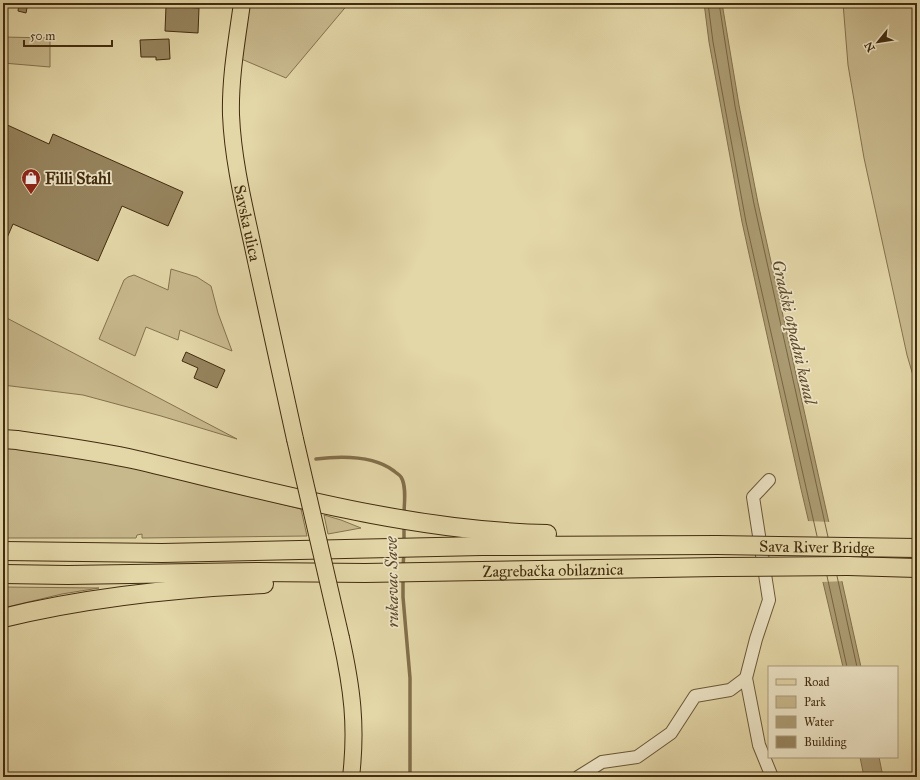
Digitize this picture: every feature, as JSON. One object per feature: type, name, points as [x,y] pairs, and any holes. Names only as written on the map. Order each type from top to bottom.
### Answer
[{"type":"highway","points":[[3,439],[25,441],[135,460],[199,476],[363,512],[443,526],[479,531],[630,536],[650,545]]},
{"type":"highway","points":[[3,551],[162,553],[364,548],[650,545]]},
{"type":"highway","name":"Sava River Bridge","points":[[650,545],[917,548]]},
{"type":"highway","name":"Sava River Bridge","points":[[718,567],[848,566],[917,568]]},
{"type":"highway","name":"Zagrebačka obilaznica","points":[[365,576],[388,573],[718,567]]},
{"type":"highway","points":[[3,574],[68,575],[257,572],[365,576]]},
{"type":"highway","points":[[3,618],[66,604],[139,593],[210,587],[356,581],[365,576]]},
{"type":"main road","name":"Savska ulica","points":[[242,3],[235,55],[231,113],[234,149],[243,202],[294,440],[341,638],[352,696],[354,751],[351,777]]},
{"type":"street","points":[[769,480],[753,497],[769,600],[756,639],[746,678],[759,745],[772,777]]},
{"type":"street","points":[[578,777],[602,762],[637,758],[671,733],[695,696],[730,690],[746,678]]},
{"type":"green space","points":[[248,3],[349,3],[286,78],[239,58]]},
{"type":"green space","points":[[843,3],[917,3],[917,389],[907,355],[864,158],[848,65]]},
{"type":"green space","points":[[3,37],[50,38],[50,67],[3,63]]},
{"type":"green space","points":[[171,269],[197,277],[211,286],[218,313],[232,351],[180,330],[178,340],[146,327],[135,356],[99,339],[124,280],[134,275],[168,290]]},
{"type":"green space","points":[[3,316],[237,439],[161,416],[83,395],[3,385]]},
{"type":"green space","points":[[3,446],[54,453],[150,471],[301,509],[307,536],[142,538],[142,534],[137,535],[136,538],[3,538]]},
{"type":"green space","points":[[324,515],[341,520],[361,528],[328,534]]},
{"type":"green space","points":[[3,587],[99,588],[62,594],[3,608]]},
{"type":"water","points":[[704,3],[722,3],[739,105],[758,203],[861,666],[843,666],[801,489],[742,222],[709,42]]},
{"type":"water","points":[[860,758],[879,758],[883,777],[864,777]]},
{"type":"pier","points":[[807,521],[831,522],[845,581],[822,582]]},
{"type":"building","points":[[19,3],[28,3],[26,13],[18,11]]},
{"type":"building","points":[[166,6],[199,8],[198,33],[165,31]]},
{"type":"building","points":[[169,39],[170,59],[156,60],[156,57],[141,57],[140,40]]},
{"type":"building","points":[[3,123],[49,144],[53,134],[183,192],[168,226],[122,206],[98,261],[13,224],[3,247]]},
{"type":"building","points":[[186,352],[225,370],[217,388],[194,378],[198,368],[182,361]]},
{"type":"waterway","name":"rukavac Save","points":[[316,459],[336,457],[367,459],[386,466],[400,476],[403,481],[405,490],[404,514]]},
{"type":"waterway","name":"rukavac Save","points":[[404,525],[404,542]]},
{"type":"waterway","name":"rukavac Save","points":[[403,566],[404,553]]},
{"type":"waterway","name":"rukavac Save","points":[[403,577],[403,597],[410,678],[410,777]]},
{"type":"place","name":"Filli Stahl","points":[[31,195]]},
{"type":"water label","name":"Gradski otpadni kanal","points":[[794,332]]}]
